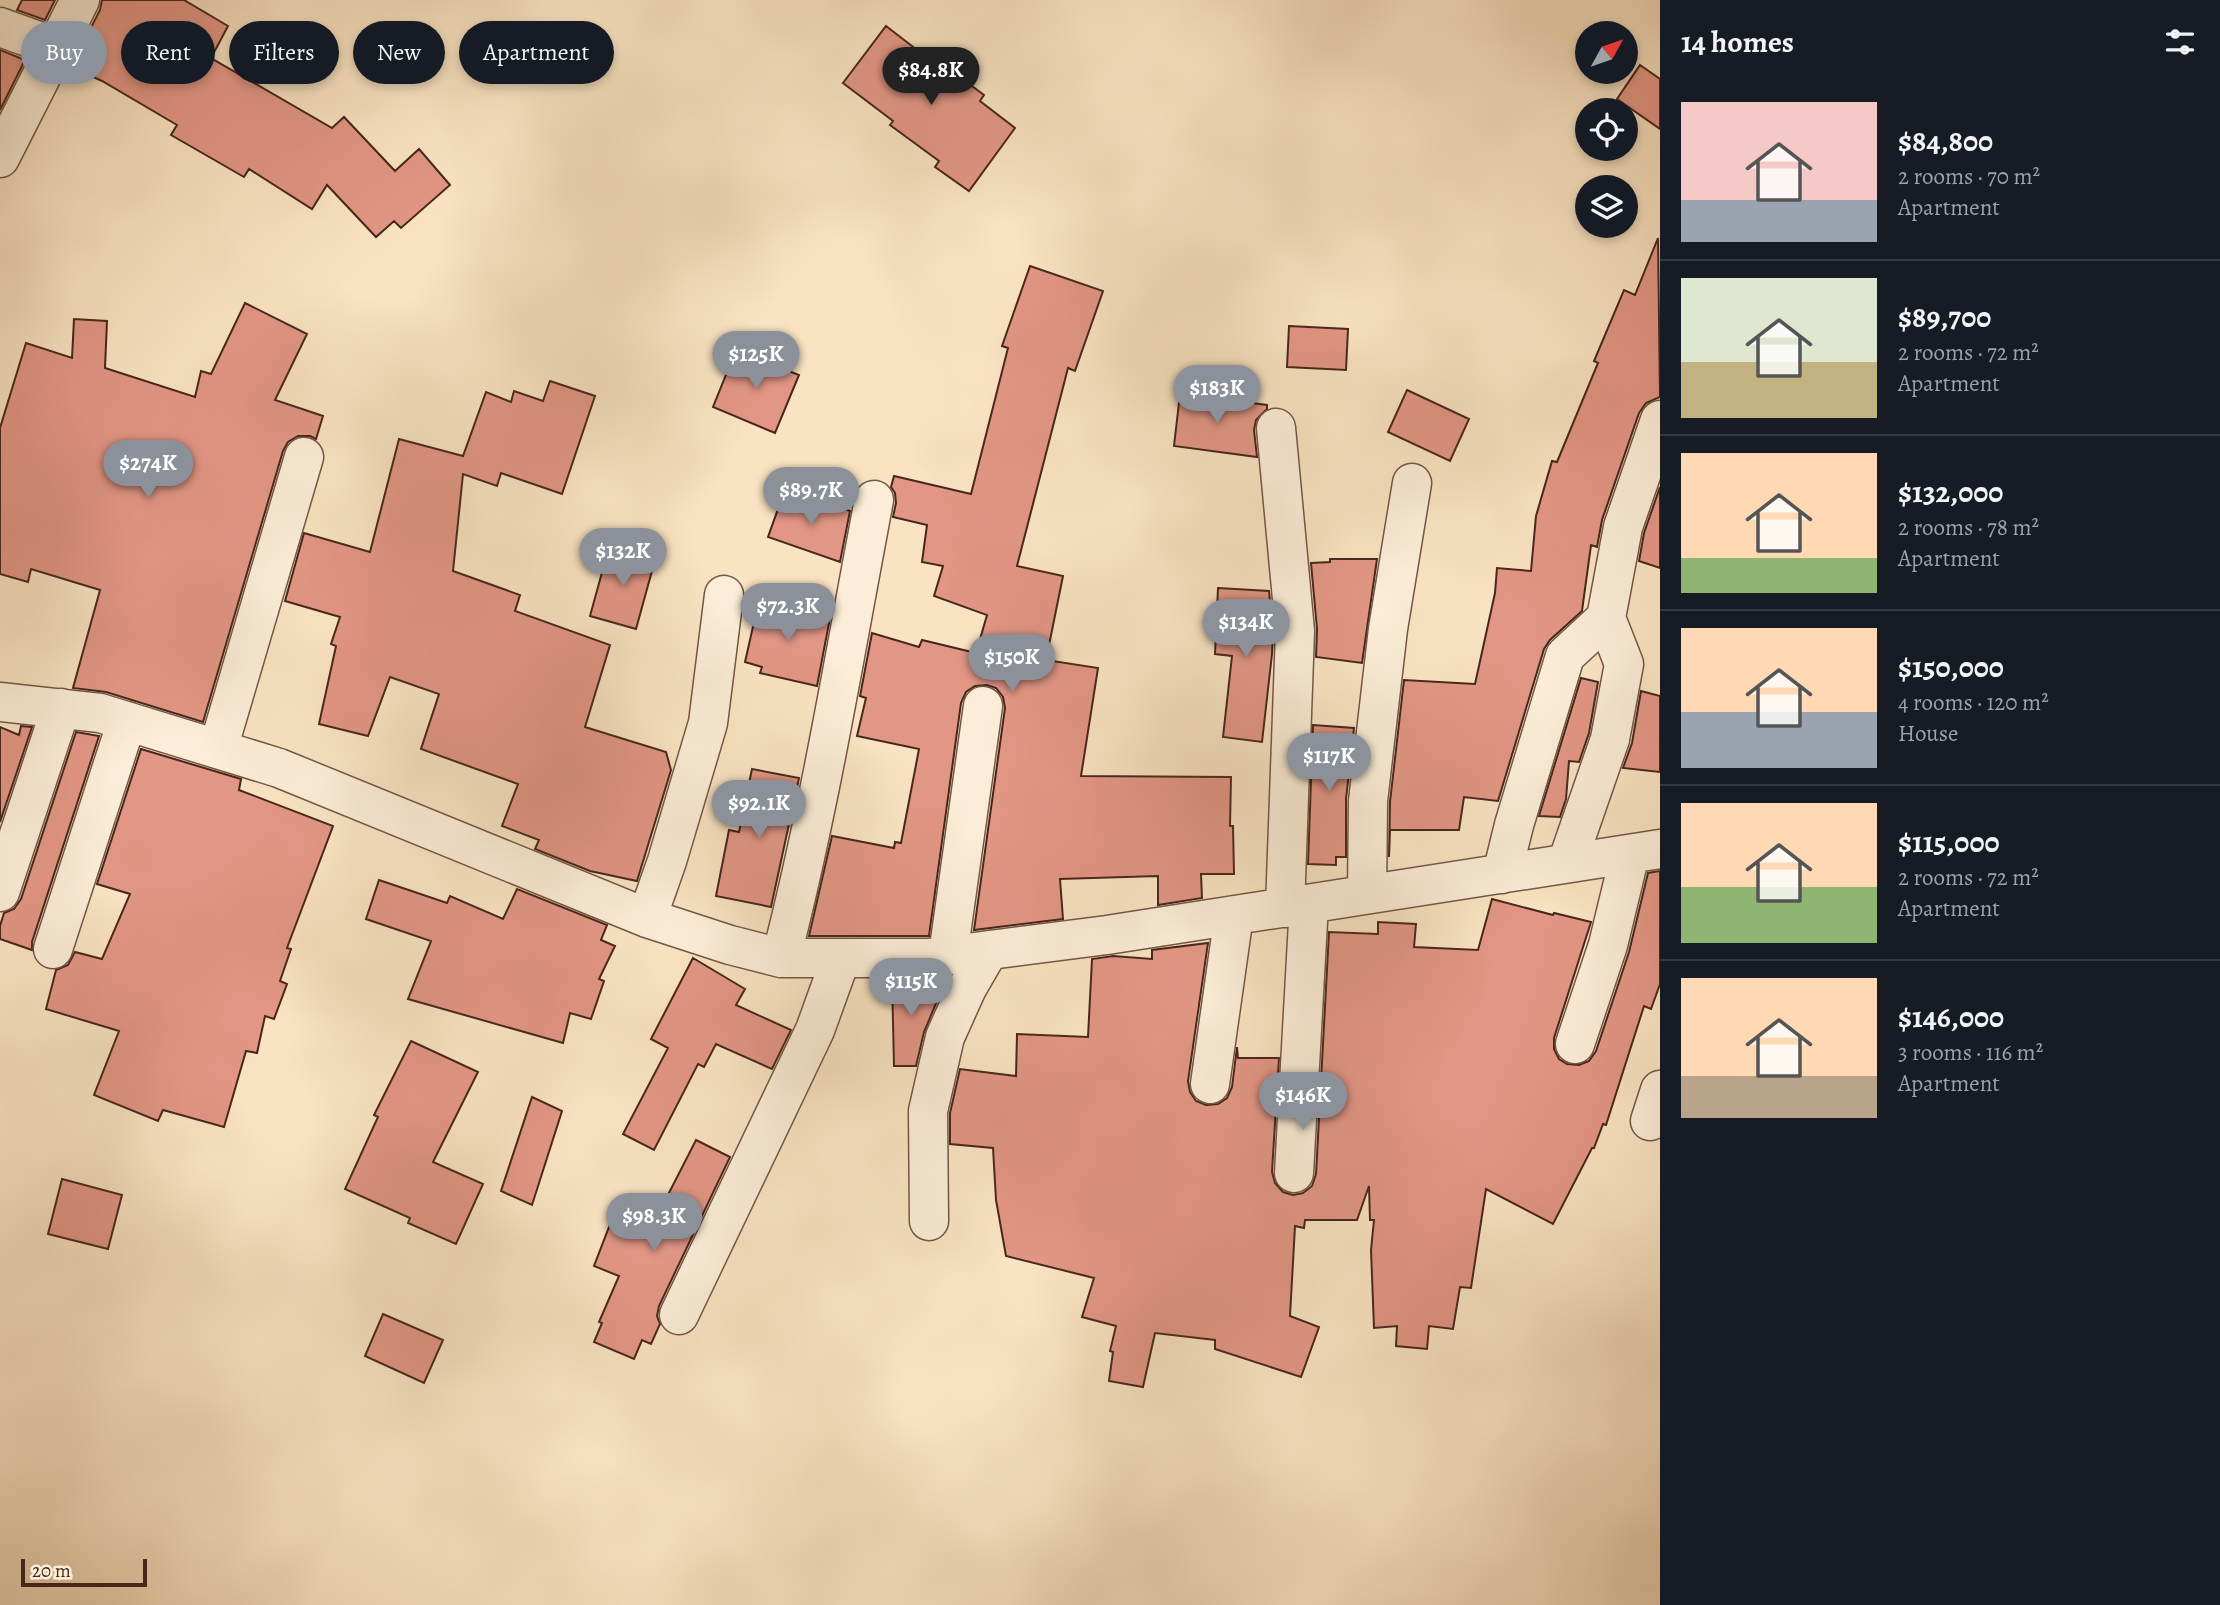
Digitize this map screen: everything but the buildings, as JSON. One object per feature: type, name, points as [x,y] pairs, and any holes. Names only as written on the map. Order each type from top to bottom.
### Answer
[{"type":"street","points":[[69,21],[80,0]]},
{"type":"street","points":[[0,27],[21,35]]},
{"type":"street","points":[[2,149],[36,84]]},
{"type":"street","points":[[1567,863],[1610,739],[1624,664],[1606,618],[1623,527],[1660,420]]},
{"type":"street","points":[[1276,428],[1295,631],[1297,906],[1294,1172]]},
{"type":"street","points":[[218,749],[304,457]]},
{"type":"street","points":[[1367,894],[1368,801],[1388,629],[1412,483]]},
{"type":"street","points":[[781,958],[796,901],[874,500]]},
{"type":"street","points":[[647,918],[708,723],[724,595]]},
{"type":"street","points":[[1502,874],[1565,656],[1606,618]]},
{"type":"street","points":[[0,702],[100,713],[279,768],[647,918],[730,946],[781,958],[928,958],[1107,935],[1645,851]]},
{"type":"street","points":[[948,955],[983,706]]},
{"type":"street","points":[[0,892],[61,709]]},
{"type":"street","points":[[53,949],[127,722]]},
{"type":"street","points":[[1575,1044],[1608,945],[1645,851]]},
{"type":"street","points":[[1210,1084],[1234,915]]},
{"type":"street","points":[[929,1221],[928,1111],[946,1037],[967,988],[989,950]]},
{"type":"street","points":[[679,1315],[815,1030],[841,958]]}]
